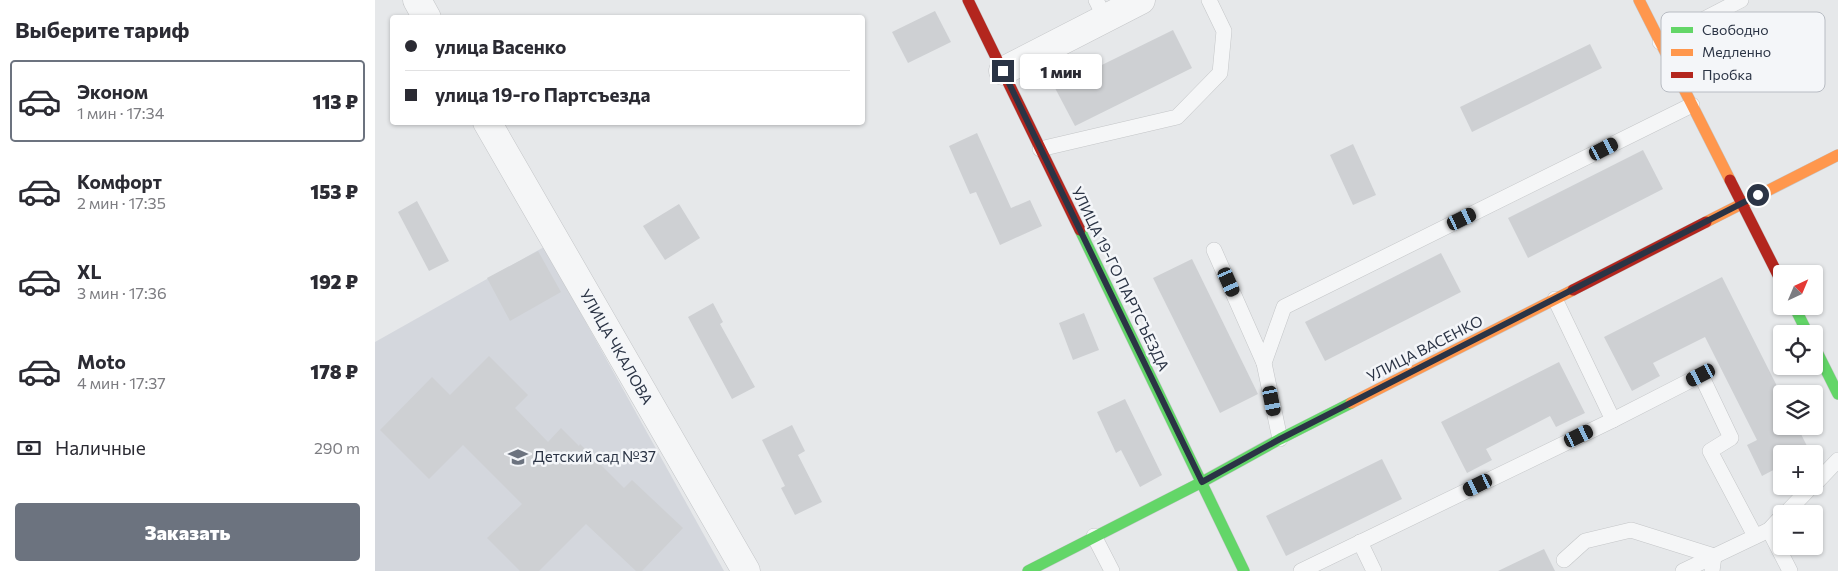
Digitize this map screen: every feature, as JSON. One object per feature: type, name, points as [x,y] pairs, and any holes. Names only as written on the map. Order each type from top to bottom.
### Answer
[{"type":"street","points":[[417,0],[425,15]]},
{"type":"street","name":"УЛИЦА 19-ГО ПАРТСЪЕЗДА","points":[[968,0],[1244,571]]},
{"type":"street","points":[[1003,71],[1101,9],[1141,0]]},
{"type":"street","points":[[1639,0],[1660,42]]},
{"type":"street","points":[[1686,92],[1773,265]]},
{"type":"street","name":"УЛИЦА ЧКАЛОВА","points":[[489,125],[746,571]]},
{"type":"street","name":"УЛИЦА ВАСЕНКО","points":[[1028,571],[1202,482],[1280,439],[1838,155]]},
{"type":"street","points":[[1823,360],[1834,376],[1838,394]]},
{"type":"lane","points":[[1040,149],[1177,117],[1220,73],[1224,31],[1209,0]]},
{"type":"lane","points":[[1718,12],[1741,0]]},
{"type":"lane","points":[[1264,363],[1284,307],[1692,104]]},
{"type":"lane","points":[[1214,250],[1264,363],[1280,439]]},
{"type":"lane","points":[[1555,299],[1613,420]]},
{"type":"lane","points":[[1301,571],[1613,420],[1701,375],[1731,438],[1710,451],[1755,536]]},
{"type":"lane","points":[[1823,475],[1838,460]]},
{"type":"lane","points":[[1794,505],[1803,495]]},
{"type":"lane","points":[[1683,571],[1713,564],[1773,526]]},
{"type":"lane","points":[[1564,560],[1585,541],[1631,530],[1713,564]]},
{"type":"lane","points":[[1769,530],[1790,571]]},
{"type":"lane","points":[[1094,536],[1112,571]]},
{"type":"lane","points":[[1360,542],[1375,571]]},
{"type":"shaded area","name":"Детский сад №37","points":[[544,247],[724,571],[375,571],[375,342]]},
{"type":"building","points":[[935,11],[951,42],[908,63],[892,32]]},
{"type":"building","points":[[1173,30],[1192,68],[1075,126],[1055,88]]},
{"type":"building","points":[[1590,44],[1602,68],[1472,132],[1460,107]]},
{"type":"building","points":[[977,133],[1011,208],[1030,200],[1042,226],[1000,245],[976,192],[970,194],[949,146]]},
{"type":"building","points":[[1353,144],[1376,195],[1353,205],[1330,155]]},
{"type":"building","points":[[1643,150],[1663,189],[1528,258],[1508,218]]},
{"type":"building","points":[[417,201],[449,261],[429,271],[398,212]]},
{"type":"building","points":[[679,204],[700,238],[665,260],[643,226]]},
{"type":"building","points":[[538,251],[561,292],[510,321],[487,278]]},
{"type":"building","points":[[1441,253],[1461,292],[1325,361],[1305,322]]},
{"type":"building","points":[[1192,259],[1258,394],[1220,413],[1153,278]]},
{"type":"building","points":[[1722,277],[1776,385],[1773,385],[1773,435],[1802,435],[1806,445],[1773,445],[1773,470],[1762,476],[1747,445],[1757,440],[1705,337],[1653,363],[1660,376],[1632,391],[1604,337]]},
{"type":"building","points":[[713,303],[723,322],[720,324],[755,387],[732,399],[688,317]]},
{"type":"building","points":[[1084,313],[1099,350],[1073,360],[1059,323]]},
{"type":"building","points":[[489,356],[528,395],[515,408],[548,442],[561,428],[579,446],[580,444],[624,488],[632,480],[683,528],[642,571],[636,571],[586,524],[539,571],[520,571],[487,538],[522,504],[463,445],[429,479],[380,430],[432,377],[450,395]]},
{"type":"building","points":[[1559,362],[1585,413],[1556,427],[1550,416],[1486,449],[1492,460],[1467,473],[1441,422]]},
{"type":"building","points":[[1125,399],[1162,475],[1140,487],[1121,450],[1116,453],[1097,412]]},
{"type":"building","points":[[792,425],[805,451],[798,455],[822,502],[795,515],[781,488],[785,486],[762,440]]},
{"type":"building","points":[[1382,459],[1402,499],[1286,556],[1266,516]]},
{"type":"building","points":[[1544,549],[1555,571],[1498,571]]},
{"type":"traffic: fast","points":[[1080,230],[1244,571]]},
{"type":"traffic: fast","points":[[1798,315],[1804,325]]},
{"type":"traffic: fast","points":[[1823,364],[1838,394]]},
{"type":"traffic: fast","points":[[1028,571],[1351,403]]},
{"type":"traffic: slow","points":[[1639,0],[1661,44]]},
{"type":"traffic: slow","points":[[1686,92],[1730,180]]},
{"type":"traffic: slow","points":[[1706,222],[1838,155]]},
{"type":"traffic: slow","points":[[1351,403],[1573,290]]},
{"type":"traffic: jam","points":[[968,0],[1080,230]]},
{"type":"traffic: jam","points":[[1730,180],[1773,265]]},
{"type":"traffic: jam","points":[[1573,290],[1706,222]]},
{"type":"place","name":"Детский сад №37","points":[[518,457]]},
{"type":"route","points":[[1003,71],[1202,482],[1280,439],[1758,195]]}]
